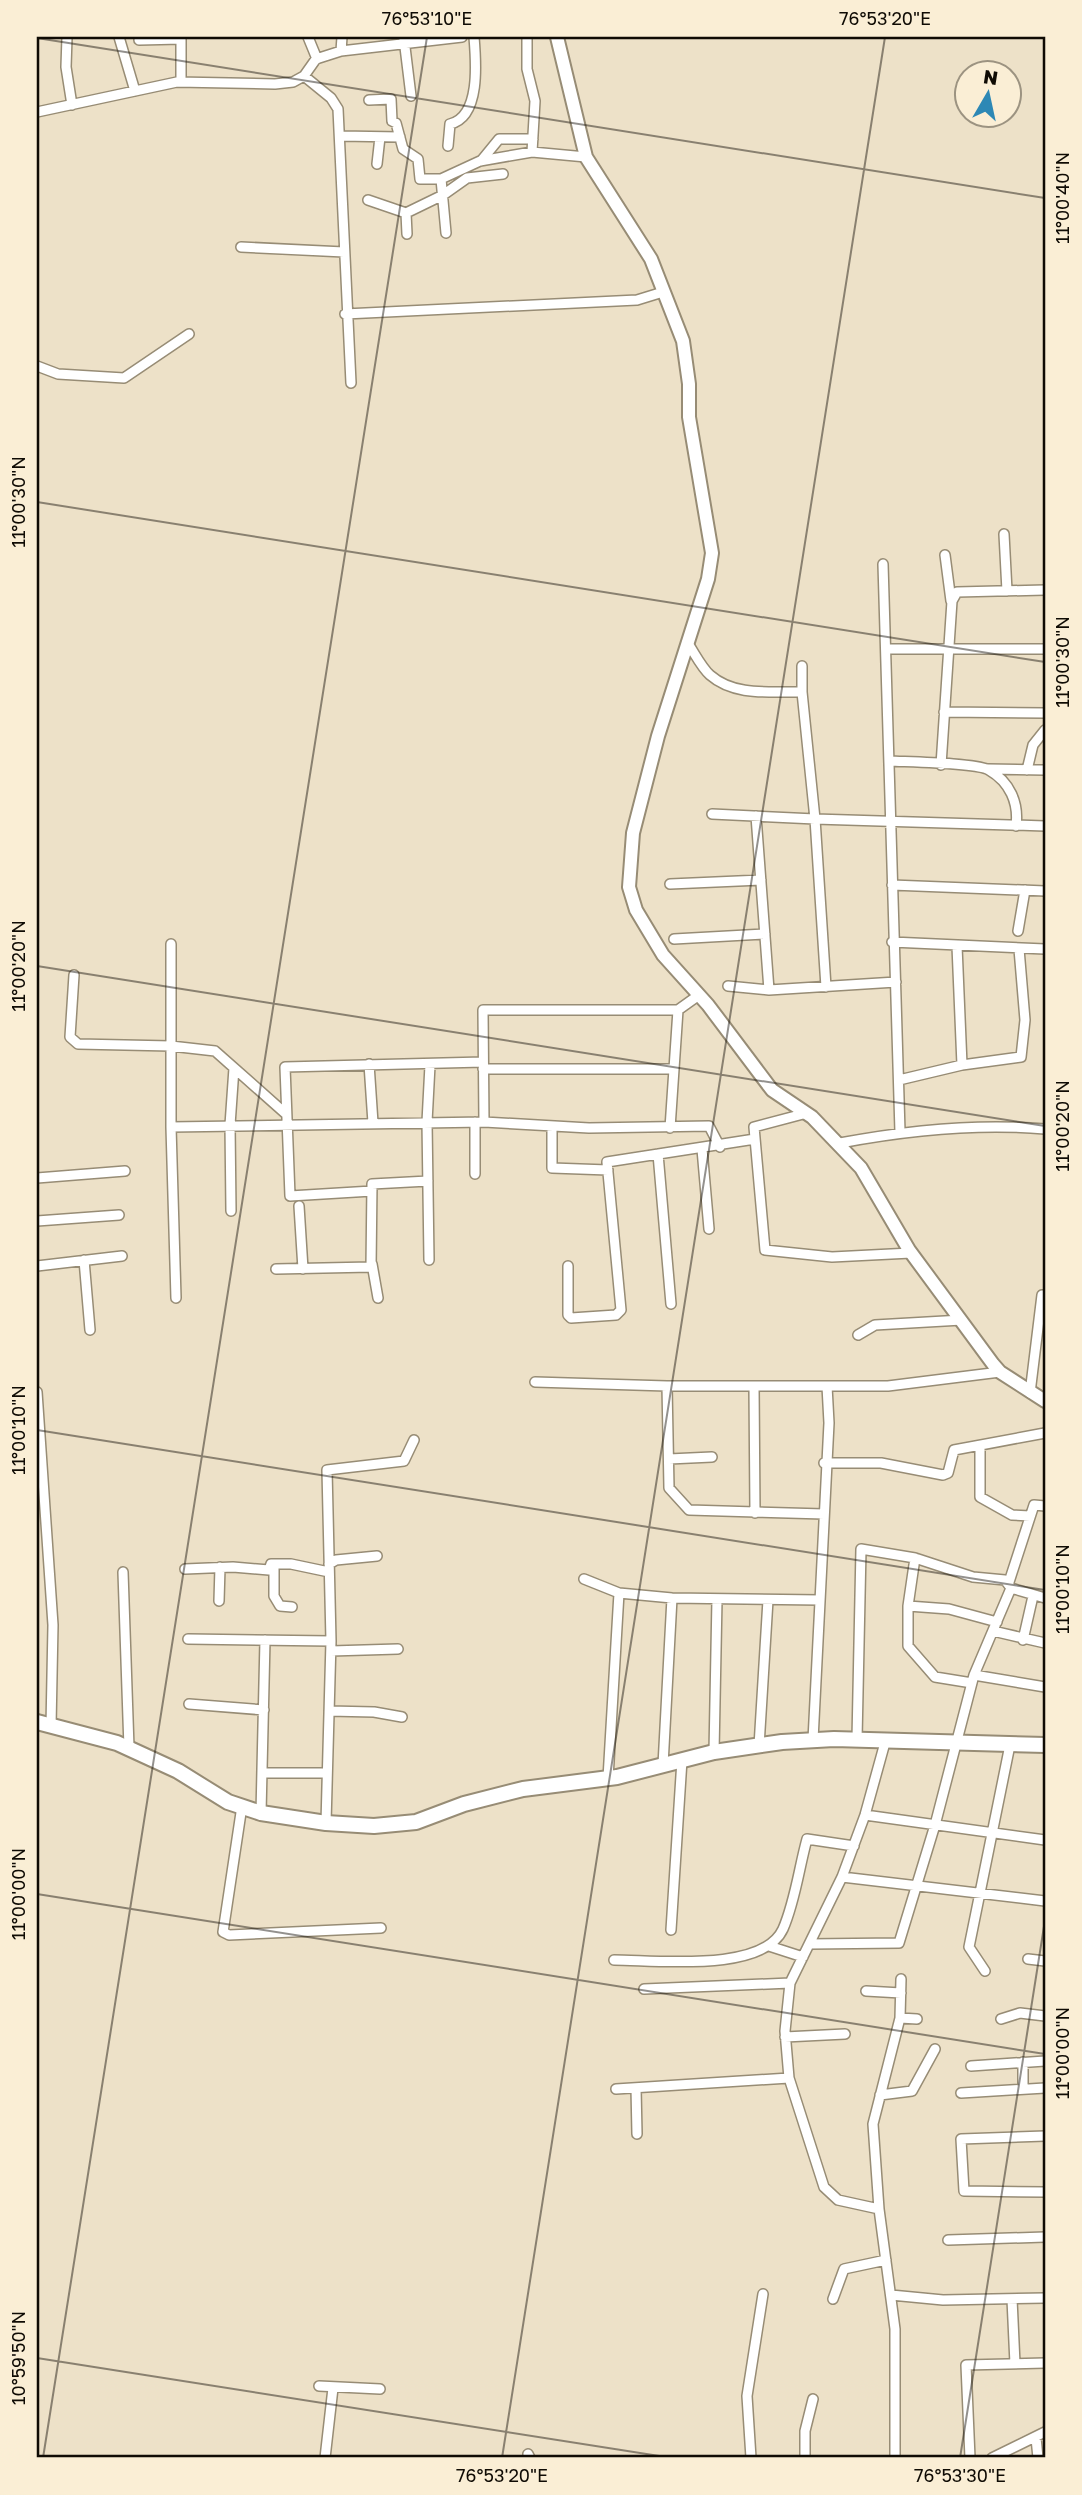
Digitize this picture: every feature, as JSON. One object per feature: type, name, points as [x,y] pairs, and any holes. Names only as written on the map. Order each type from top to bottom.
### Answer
[{"type":"main road","points":[[44,1724],[129,1748],[242,1806],[261,1813],[326,1823],[374,1826],[416,1822],[464,1804],[523,1790],[608,1778],[715,1752],[759,1746],[813,1740],[857,1739],[1045,1745]]},
{"type":"street","points":[[67,37],[66,66],[72,105]]},
{"type":"street","points":[[119,37],[135,91]]},
{"type":"street","points":[[308,37],[317,59]]},
{"type":"street","points":[[341,51],[342,37]]},
{"type":"street","points":[[37,112],[181,82],[275,85],[293,82],[304,76],[317,59],[341,51],[404,40],[462,37]]},
{"type":"street","points":[[448,146],[450,124],[464,118],[470,108],[475,57],[474,37]]},
{"type":"street","points":[[527,37],[527,69],[535,101],[532,152]]},
{"type":"street","points":[[557,37],[586,157],[651,259],[683,341],[689,384],[689,417],[712,553],[708,579],[658,736],[633,833],[629,887],[647,932],[772,1090],[807,1113],[840,1143],[861,1168],[911,1253],[1000,1372],[1045,1401]]},
{"type":"street","points":[[139,40],[181,38],[181,82]]},
{"type":"street","points":[[404,40],[411,96]]},
{"type":"street","points":[[304,76],[331,98],[338,109],[345,314],[351,383]]},
{"type":"street","points":[[369,100],[391,100],[392,121],[396,123],[402,149],[418,159],[420,179],[441,179],[481,161],[532,152],[586,157]]},
{"type":"street","points":[[340,136],[400,137]]},
{"type":"street","points":[[377,164],[380,137]]},
{"type":"street","points":[[481,161],[499,139],[533,139]]},
{"type":"street","points":[[368,200],[406,213],[443,195],[467,178],[503,174]]},
{"type":"street","points":[[441,179],[446,233]]},
{"type":"street","points":[[406,213],[407,234]]},
{"type":"street","points":[[240,247],[344,252]]},
{"type":"street","points":[[345,314],[636,300],[663,292]]},
{"type":"street","points":[[37,366],[58,374],[124,378],[189,334]]},
{"type":"street","points":[[1004,534],[1007,591]]},
{"type":"street","points":[[941,765],[952,603],[945,555]]},
{"type":"street","points":[[883,564],[890,761],[892,942],[896,982],[900,1132]]},
{"type":"street","points":[[952,603],[957,592],[1045,590]]},
{"type":"street","points":[[687,642],[708,674],[724,684],[746,691],[802,692]]},
{"type":"street","points":[[887,649],[1045,649]]},
{"type":"street","points":[[802,666],[827,986]]},
{"type":"street","points":[[944,712],[1045,713]]},
{"type":"street","points":[[1027,770],[1033,745],[1045,730]]},
{"type":"street","points":[[890,761],[988,769],[1045,770]]},
{"type":"street","points":[[988,769],[1012,790],[1018,815],[1016,826]]},
{"type":"street","points":[[712,814],[1045,826]]},
{"type":"street","points":[[756,816],[769,990]]},
{"type":"street","points":[[670,884],[761,880]]},
{"type":"street","points":[[892,885],[1045,891]]},
{"type":"street","points":[[1018,931],[1025,890]]},
{"type":"street","points":[[674,939],[765,934]]},
{"type":"street","points":[[892,942],[1045,949]]},
{"type":"street","points":[[171,944],[171,1127],[176,1298]]},
{"type":"street","points":[[957,946],[962,1065]]},
{"type":"street","points":[[899,1080],[962,1065],[1021,1057],[1025,1020],[1019,948]]},
{"type":"street","points":[[74,975],[69,1037],[78,1044],[171,1046],[215,1051],[286,1119]]},
{"type":"street","points":[[728,986],[769,990],[896,982]]},
{"type":"street","points":[[475,1174],[483,1066],[483,1010],[678,1010],[699,995]]},
{"type":"street","points":[[670,1128],[678,1010]]},
{"type":"street","points":[[372,1191],[290,1196],[286,1066],[369,1064],[674,1069]]},
{"type":"street","points":[[369,1064],[373,1123]]},
{"type":"street","points":[[429,1260],[427,1122],[430,1065]]},
{"type":"street","points":[[231,1211],[230,1125],[234,1068]]},
{"type":"street","points":[[807,1113],[754,1127],[765,1250],[832,1258],[911,1253]]},
{"type":"street","points":[[171,1127],[286,1119],[670,1128],[709,1126],[720,1147]]},
{"type":"street","points":[[840,1143],[900,1132],[998,1125],[1045,1129]]},
{"type":"street","points":[[552,1126],[552,1168],[608,1170]]},
{"type":"street","points":[[568,1266],[570,1318],[618,1313],[621,1310],[607,1162],[720,1147],[755,1139]]},
{"type":"street","points":[[702,1149],[709,1229]]},
{"type":"street","points":[[658,1154],[670,1304]]},
{"type":"street","points":[[37,1178],[125,1171]]},
{"type":"street","points":[[378,1298],[372,1264],[372,1184],[428,1181]]},
{"type":"street","points":[[299,1206],[303,1269]]},
{"type":"street","points":[[37,1221],[119,1215]]},
{"type":"street","points":[[37,1266],[122,1256]]},
{"type":"street","points":[[84,1260],[90,1330]]},
{"type":"street","points":[[276,1269],[366,1269],[372,1264]]},
{"type":"street","points":[[1030,1393],[1042,1295]]},
{"type":"street","points":[[858,1335],[875,1325],[962,1320]]},
{"type":"street","points":[[535,1382],[667,1386],[888,1386],[1000,1372]]},
{"type":"street","points":[[813,1740],[828,1423],[827,1385]]},
{"type":"street","points":[[667,1386],[669,1488],[689,1510],[824,1514]]},
{"type":"street","points":[[754,1386],[755,1513]]},
{"type":"street","points":[[37,1392],[38,1454],[49,1543],[53,1625],[44,1724]]},
{"type":"street","points":[[824,1464],[881,1463],[943,1475],[948,1472],[954,1450],[1045,1433]]},
{"type":"street","points":[[326,1823],[331,1646],[327,1470],[404,1461],[414,1440]]},
{"type":"street","points":[[980,1446],[980,1497],[1012,1516],[1030,1516]]},
{"type":"street","points":[[669,1459],[712,1457]]},
{"type":"street","points":[[810,1944],[899,1942],[935,1825],[973,1679],[1010,1585],[1034,1505],[1045,1506]]},
{"type":"street","points":[[37,1542],[49,1543]]},
{"type":"street","points":[[857,1739],[861,1549],[915,1558],[973,1577],[1010,1585],[1033,1596],[1045,1598]]},
{"type":"street","points":[[329,1568],[336,1560],[377,1556]]},
{"type":"street","points":[[915,1558],[908,1606],[908,1646],[935,1677],[1045,1687]]},
{"type":"street","points":[[274,1564],[329,1568]]},
{"type":"street","points":[[185,1569],[220,1567],[269,1570],[274,1564]]},
{"type":"street","points":[[274,1564],[274,1596],[280,1606],[292,1607]]},
{"type":"street","points":[[219,1601],[220,1567]]},
{"type":"street","points":[[123,1572],[129,1748]]},
{"type":"street","points":[[584,1579],[619,1594],[673,1598],[820,1600]]},
{"type":"street","points":[[608,1778],[619,1594]]},
{"type":"street","points":[[1023,1640],[1033,1596]]},
{"type":"street","points":[[663,1765],[673,1598]]},
{"type":"street","points":[[715,1752],[717,1599]]},
{"type":"street","points":[[759,1746],[768,1600]]},
{"type":"street","points":[[908,1606],[949,1609],[1023,1640],[1045,1643]]},
{"type":"street","points":[[188,1639],[265,1640],[398,1649]]},
{"type":"street","points":[[261,1813],[265,1640]]},
{"type":"street","points":[[189,1704],[264,1710]]},
{"type":"street","points":[[329,1711],[374,1712],[402,1717]]},
{"type":"street","points":[[879,2209],[838,2200],[824,2187],[789,2078],[785,2037],[790,1983],[842,1877],[865,1815],[886,1740]]},
{"type":"street","points":[[985,1971],[969,1947],[1010,1745]]},
{"type":"street","points":[[671,1930],[682,1760]]},
{"type":"street","points":[[262,1773],[327,1773]]},
{"type":"street","points":[[242,1806],[223,1932],[229,1936],[381,1928]]},
{"type":"street","points":[[865,1815],[1045,1840]]},
{"type":"street","points":[[614,1960],[731,1960],[769,1946],[783,1930],[807,1839],[853,1846]]},
{"type":"street","points":[[842,1877],[1045,1901]]},
{"type":"street","points":[[769,1946],[803,1957]]},
{"type":"street","points":[[1028,1959],[1045,1961]]},
{"type":"street","points":[[895,2458],[895,2329],[879,2209],[873,2124],[900,2018],[901,1979]]},
{"type":"street","points":[[644,1989],[790,1983]]},
{"type":"street","points":[[866,1991],[901,1993]]},
{"type":"street","points":[[1001,2019],[1020,2013],[1045,2016]]},
{"type":"street","points":[[900,2018],[917,2019]]},
{"type":"street","points":[[785,2037],[845,2034]]},
{"type":"street","points":[[880,2095],[912,2091],[935,2049]]},
{"type":"street","points":[[971,2066],[1045,2061]]},
{"type":"street","points":[[1023,2062],[1023,2089]]},
{"type":"street","points":[[616,2089],[789,2078]]},
{"type":"street","points":[[636,2088],[638,2134]]},
{"type":"street","points":[[961,2093],[1045,2088]]},
{"type":"street","points":[[1045,2136],[961,2138],[964,2191],[1045,2192]]},
{"type":"street","points":[[948,2240],[1045,2237]]},
{"type":"street","points":[[833,2299],[844,2269],[886,2260]]},
{"type":"street","points":[[751,2458],[747,2396],[763,2294]]},
{"type":"street","points":[[891,2295],[943,2300],[1045,2298]]},
{"type":"street","points":[[1012,2299],[1015,2364]]},
{"type":"street","points":[[970,2458],[966,2365],[1045,2363]]},
{"type":"street","points":[[319,2386],[380,2389]]},
{"type":"street","points":[[325,2458],[333,2388]]},
{"type":"street","points":[[805,2458],[806,2431],[813,2399]]},
{"type":"street","points":[[992,2458],[1045,2432]]},
{"type":"street","points":[[1036,2438],[1038,2458]]}]
